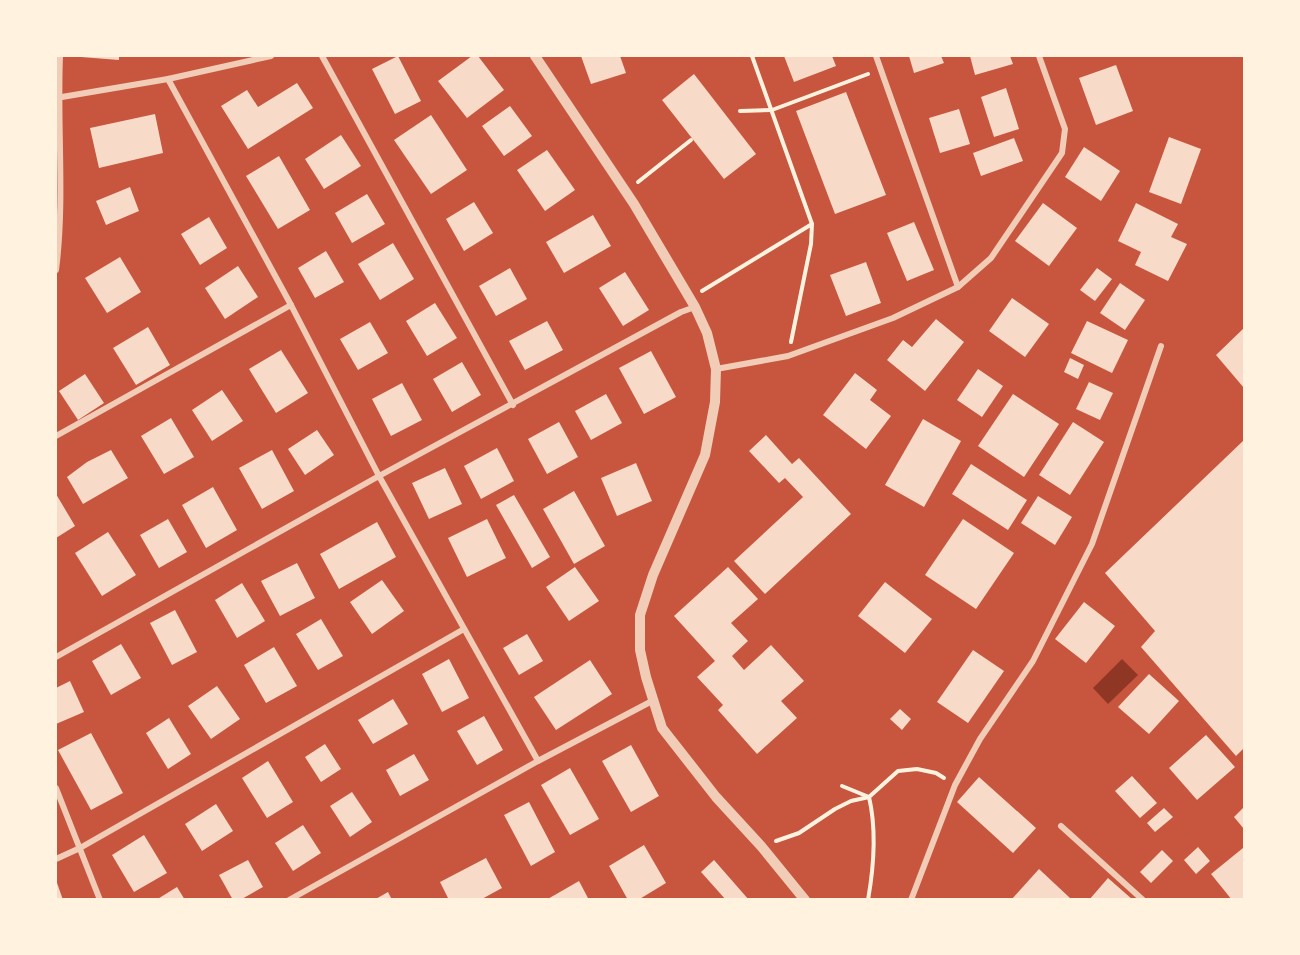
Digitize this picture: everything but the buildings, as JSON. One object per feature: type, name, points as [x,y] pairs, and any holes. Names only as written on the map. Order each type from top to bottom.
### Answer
[{"type":"street","points":[[56,270],[60,239],[57,98],[60,56]]},
{"type":"street","points":[[57,98],[168,79],[272,56]]},
{"type":"street","points":[[322,56],[513,405]]},
{"type":"street","points":[[535,56],[625,192],[695,307],[707,333],[716,369],[715,402],[705,455],[653,575],[640,615],[640,650],[662,728],[716,797],[761,846],[805,900]]},
{"type":"street","points":[[876,56],[958,287]]},
{"type":"street","points":[[716,369],[788,356],[893,318],[958,287],[991,258],[1062,153],[1065,129],[1039,56]]},
{"type":"street","points":[[168,79],[291,304],[379,476],[538,761]]},
{"type":"street","points":[[56,436],[291,304]]},
{"type":"street","points":[[56,657],[379,476],[681,312],[695,307]]},
{"type":"street","points":[[911,900],[955,785],[980,739],[1033,661],[1092,544],[1161,346]]},
{"type":"street","points":[[56,859],[80,848],[464,629]]},
{"type":"street","points":[[289,900],[538,761],[654,700]]},
{"type":"street","points":[[56,789],[100,900]]},
{"type":"street","points":[[1061,826],[1143,900]]},
{"type":"path","points":[[752,56],[812,224],[811,244],[788,356]]},
{"type":"path","points":[[740,111],[772,110],[881,69]]},
{"type":"path","points":[[625,192],[691,140]]},
{"type":"path","points":[[697,284],[702,292],[812,224]]},
{"type":"path","points":[[761,846],[799,834],[835,809],[851,801],[869,797],[898,771],[917,769],[936,773],[955,785]]},
{"type":"path","points":[[842,786],[869,797]]},
{"type":"path","points":[[868,900],[874,867],[872,812],[869,797]]},
{"type":"shaded area","points":[[1122,659],[1138,675],[1108,704],[1093,688]]}]
